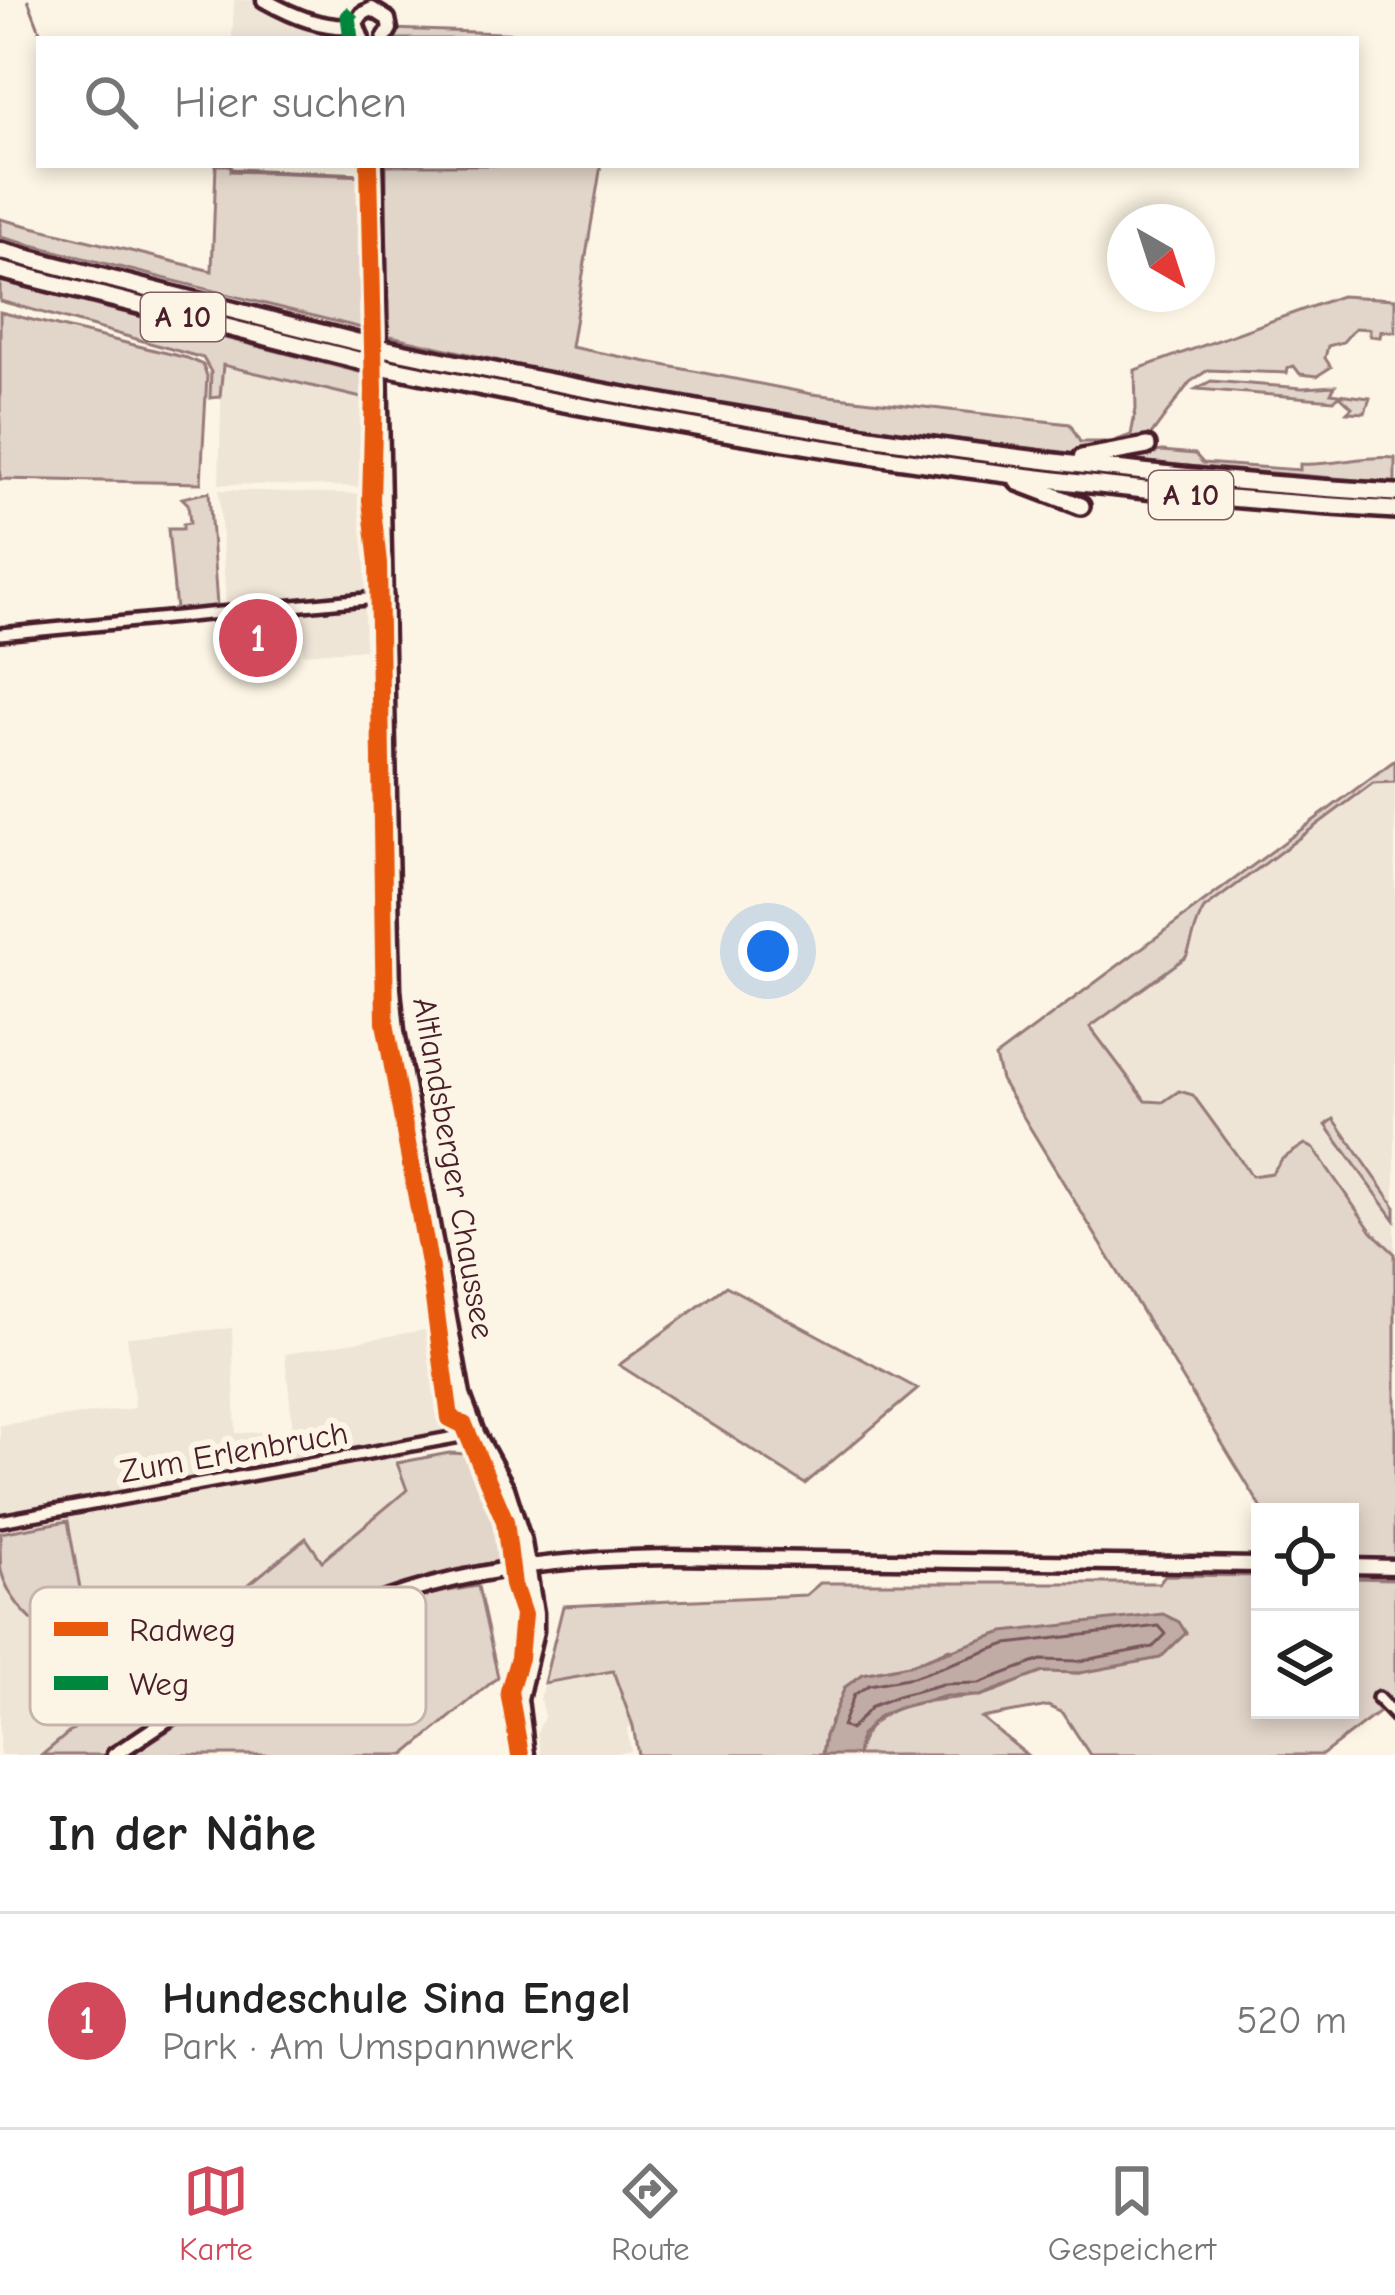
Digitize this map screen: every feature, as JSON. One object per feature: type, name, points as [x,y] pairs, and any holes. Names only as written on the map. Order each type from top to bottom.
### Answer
[{"type":"highway","name":"A 10","points":[[0,251],[372,339],[392,350],[701,412],[1036,461],[1395,493]]},
{"type":"highway","name":"A 10","points":[[0,270],[390,368],[750,440],[1209,497],[1395,510]]},
{"type":"highway","points":[[1036,461],[1104,457],[1147,446]]},
{"type":"highway","points":[[987,472],[1081,506]]},
{"type":"street","points":[[264,0],[307,20],[359,33],[362,14],[372,5],[388,19],[386,36]]},
{"type":"street","name":"Altlandsberger Chaussee","points":[[376,168],[372,339],[387,597],[397,1031],[459,1375],[477,1433],[512,1502],[528,1564],[536,1631],[520,1699],[527,1755]]},
{"type":"street","points":[[0,634],[387,597]]},
{"type":"street","name":"Zum Erlenbruch","points":[[0,1521],[477,1433]]},
{"type":"street","points":[[426,1587],[528,1564],[600,1558],[1251,1565]]},
{"type":"street","points":[[1359,1566],[1395,1567]]},
{"type":"street","points":[[1378,1698],[1395,1715]]},
{"type":"street","points":[[114,1755],[160,1725]]},
{"type":"shaded area","points":[[234,0],[256,0],[288,18],[346,36],[232,36]]},
{"type":"shaded area","points":[[391,29],[584,36],[389,36]]},
{"type":"shaded area","points":[[216,168],[366,176],[369,330],[0,237],[0,219],[212,271]]},
{"type":"shaded area","points":[[386,168],[601,168],[571,347],[812,394],[1070,424],[1080,442],[1112,442],[1131,435],[1135,370],[1341,296],[1395,299],[1395,332],[1370,336],[1370,329],[1355,328],[1343,342],[1328,346],[1325,358],[1331,367],[1317,376],[1300,374],[1294,366],[1287,373],[1208,370],[1190,382],[1146,442],[1086,455],[809,420],[565,376],[386,335]]},
{"type":"shaded area","points":[[0,281],[371,375],[370,400],[223,365],[220,397],[210,398],[211,372],[203,358],[0,301]]},
{"type":"shaded area","points":[[0,312],[203,365],[207,376],[201,483],[0,479]]},
{"type":"shaded area","points":[[222,365],[370,400],[371,487],[219,484]]},
{"type":"shaded area","points":[[1211,381],[1335,386],[1331,393],[1370,398],[1365,413],[1347,412],[1352,407],[1340,396],[1334,400],[1196,389]]},
{"type":"shaded area","points":[[1162,451],[1195,454],[1203,463],[1300,470],[1300,464],[1395,458],[1395,483],[1112,460]]},
{"type":"shaded area","points":[[219,490],[365,494],[370,592],[364,607],[365,649],[303,654],[300,613],[293,599],[226,605]]},
{"type":"shaded area","points":[[209,492],[217,606],[176,610],[168,529],[183,529],[183,524],[190,523],[188,504],[182,498]]},
{"type":"shaded area","points":[[285,614],[289,655],[231,661],[228,620]]},
{"type":"shaded area","points":[[1395,760],[1395,782],[1373,783],[1204,909],[1186,957],[1090,1027],[1146,1101],[1163,1102],[1179,1091],[1193,1095],[1252,1176],[1272,1173],[1282,1159],[1305,1144],[1314,1149],[1372,1232],[1395,1254],[1395,1562],[1359,1562],[1359,1503],[1259,1503],[1001,1080],[995,1057]]},
{"type":"shaded area","points":[[1368,781],[1395,782],[1395,1254],[1372,1232],[1314,1149],[1282,1159],[1272,1173],[1252,1177],[1193,1095],[1146,1101],[1089,1027],[1186,957],[1167,930]]},
{"type":"shaded area","points":[[1334,1119],[1395,1206],[1395,1220],[1326,1125]]},
{"type":"shaded area","points":[[726,1286],[918,1389],[805,1484],[619,1365]]},
{"type":"shaded area","points":[[232,1328],[236,1433],[293,1431],[285,1354],[430,1329],[447,1446],[396,1459],[408,1489],[322,1561],[305,1538],[246,1587],[30,1587],[30,1725],[78,1725],[42,1755],[0,1755],[0,1425],[135,1408],[127,1337]]},
{"type":"shaded area","points":[[469,1454],[498,1511],[506,1559],[402,1587],[246,1587],[306,1538],[322,1561],[407,1490],[397,1463]]},
{"type":"shaded area","points":[[68,1521],[80,1587],[30,1587],[30,1618],[1,1571],[0,1533]]},
{"type":"shaded area","points":[[1165,1575],[1251,1576],[1251,1719],[1359,1719],[1359,1578],[1395,1579],[1395,1707],[1391,1703],[1322,1755],[1090,1755],[1063,1713],[1048,1706],[982,1718],[1027,1755],[857,1755],[864,1736],[889,1712],[988,1693],[1042,1672],[1080,1673],[949,1649],[909,1665],[863,1674],[825,1736],[822,1755],[638,1755],[613,1671],[544,1683],[563,1606],[806,1595],[820,1583],[1159,1583]]},
{"type":"shaded area","points":[[478,1586],[498,1677],[405,1755],[131,1755],[177,1725],[426,1725],[426,1595]]},
{"type":"shaded area","points":[[613,1670],[633,1726],[627,1728],[631,1751],[541,1755],[537,1733],[544,1717],[540,1698],[544,1683]]},
{"type":"shaded area","points":[[78,1725],[150,1725],[104,1755],[42,1755]]},
{"type":"water","points":[[1163,1614],[1179,1622],[1186,1633],[1160,1658],[1080,1673],[1043,1672],[980,1696],[946,1696],[901,1707],[879,1716],[860,1737],[857,1755],[822,1755],[845,1687],[863,1674],[909,1665],[1004,1632]]},
{"type":"waterway","points":[[28,0],[42,36]]},
{"type":"waterway","points":[[232,168],[366,174]]},
{"type":"waterway","points":[[370,179],[370,194]]},
{"type":"marked path","points":[[351,36],[348,16],[362,0]]},
{"type":"cycle path","points":[[369,168],[374,391],[371,500],[378,563],[385,1023],[430,1269],[450,1418],[464,1425],[505,1521],[513,1585],[523,1615],[519,1658],[509,1691],[520,1755]]},
{"type":"place","name":"Hundeschule Sina Engel","points":[[258,638]]}]
